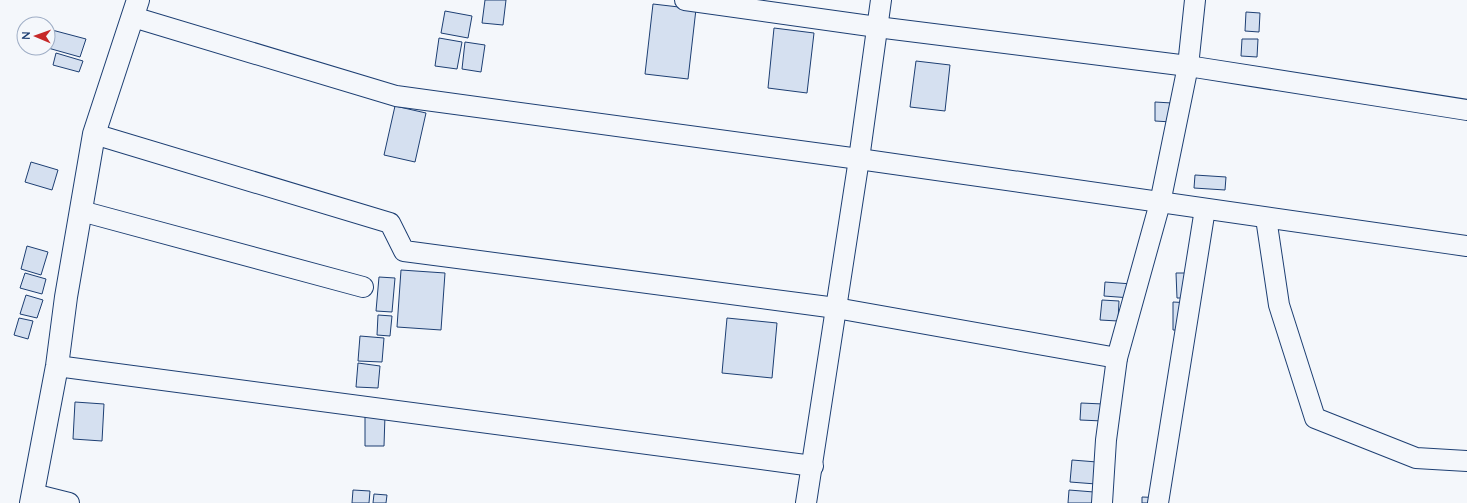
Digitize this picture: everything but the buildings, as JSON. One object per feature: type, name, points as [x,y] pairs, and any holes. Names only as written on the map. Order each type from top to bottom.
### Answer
[{"type":"street","points":[[685,0],[877,27],[1188,66],[1467,110]]},
{"type":"street","points":[[806,503],[813,466],[859,158],[881,0]]},
{"type":"street","points":[[1102,503],[1106,440],[1117,358],[1160,203],[1188,66],[1195,0]]},
{"type":"street","points":[[69,503],[32,499],[57,366],[66,297],[94,134],[135,9],[396,96],[859,158],[1160,203],[1467,246]]},
{"type":"street","points":[[94,134],[390,222],[404,250],[836,308],[1117,358]]},
{"type":"street","points":[[1158,503],[1205,209]]},
{"type":"street","points":[[81,211],[363,287]]},
{"type":"street","points":[[1266,218],[1279,305],[1315,418],[1416,458],[1467,461]]},
{"type":"street","points":[[57,366],[813,466]]}]
